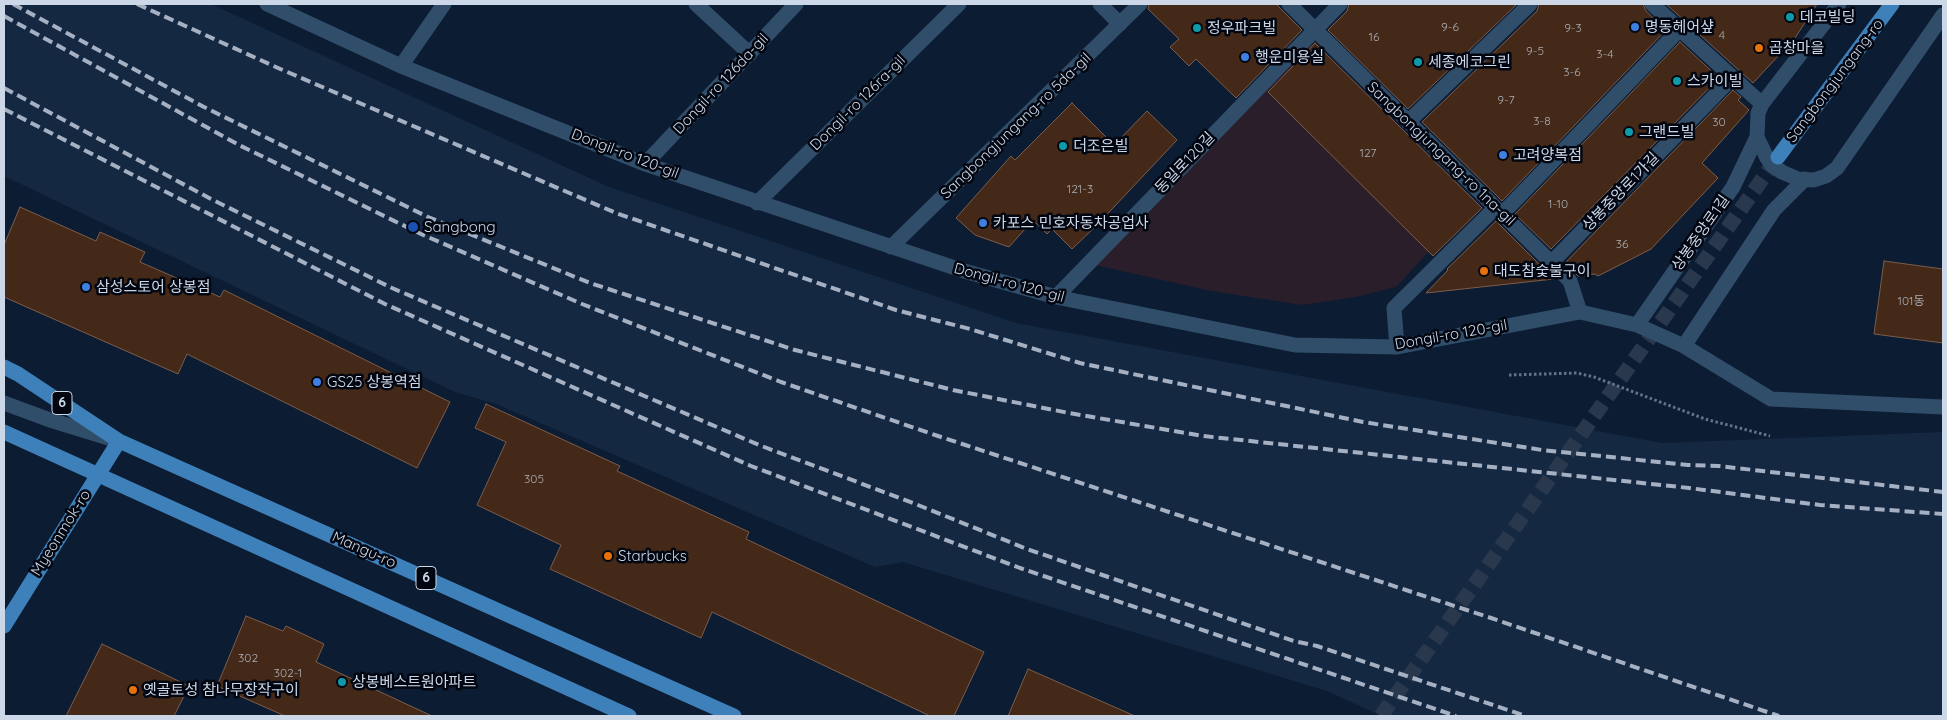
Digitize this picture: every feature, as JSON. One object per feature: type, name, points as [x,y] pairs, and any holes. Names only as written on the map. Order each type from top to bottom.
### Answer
[{"type":"main road","name":"Sangbongjungang-ro","points":[[1778,158],[1892,4]]},
{"type":"main road","name":"Mangu-ro","points":[[4,367],[18,374],[119,441],[734,716]]},
{"type":"main road","points":[[4,432],[629,716]]},
{"type":"main road","name":"Myeonmok-ro","points":[[4,626],[119,441]]},
{"type":"street","name":"Dongil-ro 120-gil","points":[[267,4],[401,66],[645,164],[964,272],[1056,296],[1296,346],[1397,347],[1580,312],[1637,325],[1684,346],[1771,400],[1943,407]]},
{"type":"street","points":[[401,66],[444,4]]},
{"type":"street","points":[[696,4],[750,54]]},
{"type":"street","name":"Dongil-ro 126da-gil","points":[[645,164],[796,4]]},
{"type":"street","name":"Dongil-ro 126ra-gil","points":[[757,203],[959,4]]},
{"type":"street","points":[[1100,4],[1120,24]]},
{"type":"street","name":"Sangbongjungang-ro 5da-gil","points":[[891,248],[1140,4]]},
{"type":"street","name":"Sangbongjungang-ro 1na-gil","points":[[1289,4],[1570,281],[1580,312]]},
{"type":"street","name":"동일로120길","points":[[1056,296],[1340,4]]},
{"type":"street","points":[[1408,122],[1530,4]]},
{"type":"street","points":[[1652,4],[1678,30],[1762,104]]},
{"type":"street","name":"상봉중앙로1길","points":[[1637,325],[1733,187],[1757,137],[1758,113],[1762,104],[1839,4]]},
{"type":"street","points":[[1757,137],[1761,148],[1772,165],[1790,176],[1814,180],[1826,176],[1837,168],[1943,16]]},
{"type":"street","points":[[1397,347],[1394,308],[1498,211],[1678,30]]},
{"type":"street","name":"상봉중앙로1가길","points":[[1552,262],[1732,78]]},
{"type":"street","points":[[1684,346],[1774,210],[1805,179]]},
{"type":"street","points":[[4,403],[50,420],[119,441]]},
{"type":"path","points":[[1509,375],[1577,373],[1594,377],[1705,419],[1770,436]]},
{"type":"shaded area","points":[[4,4],[211,4],[609,187],[1016,323],[1662,443],[1943,432],[1943,716],[1382,716],[1327,691],[903,562],[875,567],[496,404],[455,392],[4,176]]},
{"type":"shaded area","points":[[1312,43],[1473,204],[1396,287],[1356,297],[1302,305],[1211,291],[1095,265]]},
{"type":"building","points":[[1149,4],[1276,4],[1302,30],[1236,98],[1196,59],[1189,66],[1170,47],[1179,39],[1148,9]]},
{"type":"building","points":[[1349,4],[1517,4],[1408,109],[1328,30],[1347,11]]},
{"type":"building","points":[[1539,4],[1643,4],[1646,11],[1666,30],[1502,201],[1422,122],[1537,11]]},
{"type":"building","points":[[1666,4],[1817,4],[1795,38],[1753,83]]},
{"type":"building","points":[[1680,42],[1719,78],[1551,249],[1515,214]]},
{"type":"building","points":[[1315,43],[1482,208],[1433,256],[1268,92]]},
{"type":"building","points":[[1733,90],[1741,97],[1738,100],[1749,110],[1702,163],[1718,178],[1651,249],[1598,276],[1595,274],[1578,276],[1565,263]]},
{"type":"building","points":[[1072,103],[1114,145],[1147,111],[1177,140],[1072,249],[1052,229],[1047,234],[1033,220],[1009,247],[975,235],[956,218],[1011,156],[1015,160]]},
{"type":"building","points":[[20,207],[96,241],[100,232],[145,252],[140,262],[220,297],[224,290],[450,402],[417,468],[187,354],[178,374],[4,297],[4,245]]},
{"type":"building","points":[[1496,221],[1554,279],[1426,293],[1447,269]]},
{"type":"building","points":[[1884,261],[1943,269],[1943,343],[1874,334]]},
{"type":"building","points":[[486,404],[620,466],[617,471],[749,532],[746,539],[984,652],[954,716],[930,716],[712,612],[701,638],[550,569],[561,545],[477,505],[506,442],[475,428]]},
{"type":"building","points":[[246,616],[283,631],[286,626],[324,644],[316,662],[432,716],[285,716],[217,686]]},
{"type":"building","points":[[102,644],[189,686],[174,716],[66,716]]},
{"type":"building","points":[[1028,669],[1135,716],[1008,716]]},
{"type":"tunnel","points":[[1381,716],[1778,157]]},
{"type":"railway","points":[[13,4],[204,107],[428,217],[590,283],[795,350],[953,390],[1069,413],[1203,436],[1689,488],[1820,505],[1943,514]]},
{"type":"railway","points":[[137,4],[278,68],[616,213],[896,310],[970,329],[1080,363],[1363,422],[1542,450],[1688,465],[1719,466],[1943,492]]},
{"type":"railway","points":[[4,16],[239,145],[421,234],[582,304],[781,382],[938,436],[1488,617],[1779,716]]},
{"type":"railway","points":[[4,88],[211,199],[392,288],[759,445],[913,503],[1027,549],[1294,641],[1317,646],[1526,716]]},
{"type":"railway","points":[[4,109],[385,304],[751,466],[1020,568],[1456,716]]},
{"type":"place","name":"데코빌딩","points":[[1790,17]]},
{"type":"place","name":"명동헤어샾","points":[[1635,27]]},
{"type":"place","name":"정우파크빌","points":[[1197,28]]},
{"type":"place","name":"곱창마을","points":[[1759,48]]},
{"type":"place","name":"행운미용실","points":[[1245,57]]},
{"type":"place","name":"세종에코그린","points":[[1418,62]]},
{"type":"place","name":"스카이빌","points":[[1677,81]]},
{"type":"place","name":"그랜드빌","points":[[1629,132]]},
{"type":"place","name":"더조은빌","points":[[1063,146]]},
{"type":"place","name":"고려양복점","points":[[1503,155]]},
{"type":"place","name":"카포스 민호자동차공업사","points":[[983,223]]},
{"type":"place","name":"Sangbong","points":[[413,227]]},
{"type":"place","name":"대도참숯불구이","points":[[1484,271]]},
{"type":"place","name":"삼성스토어 상봉점","points":[[86,287]]},
{"type":"place","name":"GS25 상봉역점","points":[[317,382]]},
{"type":"place","name":"Starbucks","points":[[608,556]]},
{"type":"place","name":"상봉베스트원아파트","points":[[342,682]]},
{"type":"place","name":"옛골토성 참나무장작구이","points":[[133,690]]}]
